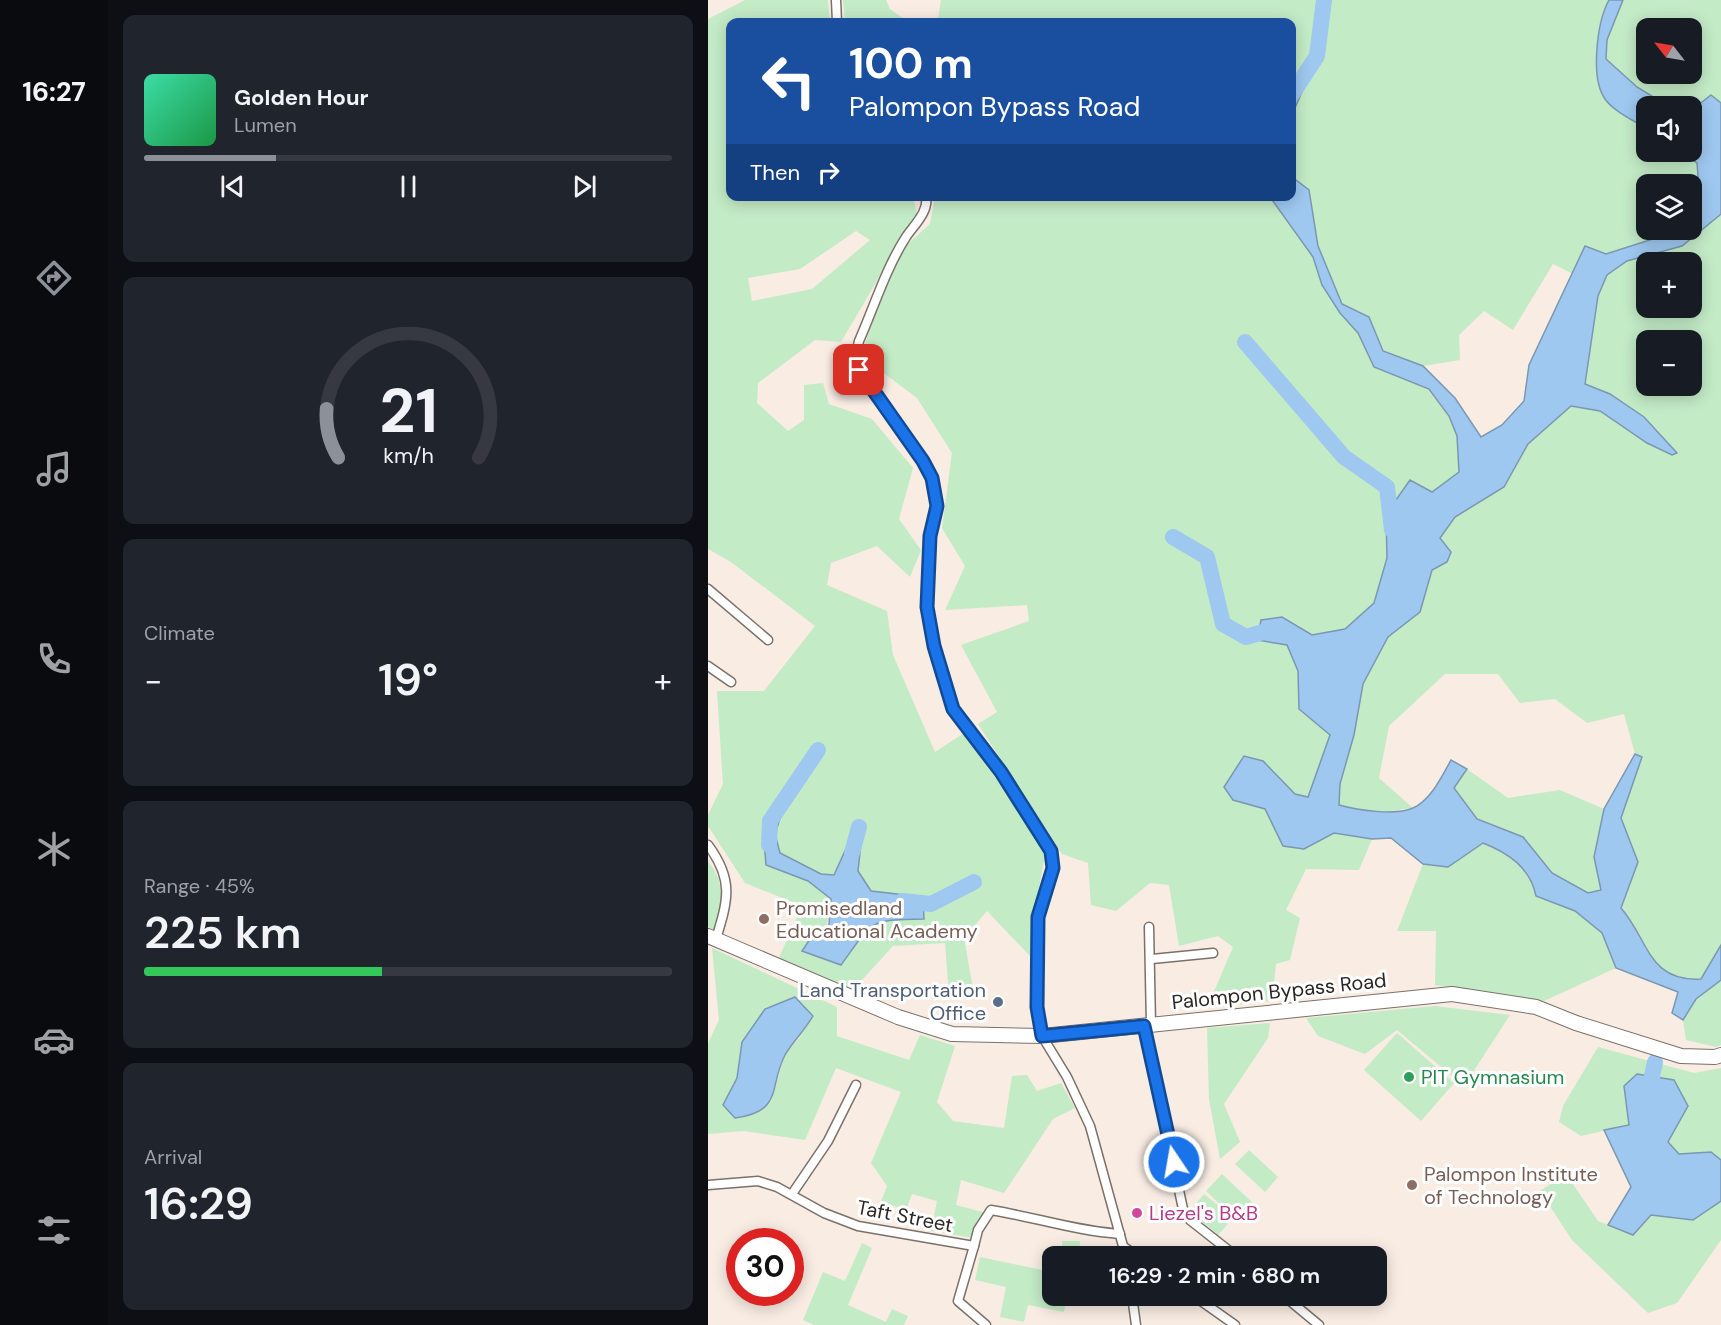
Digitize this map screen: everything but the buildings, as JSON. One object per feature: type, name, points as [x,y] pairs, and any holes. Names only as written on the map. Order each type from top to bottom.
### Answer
[{"type":"main road","name":"Palompon Bypass Road","points":[[712,937],[898,1017],[952,1034],[1042,1036],[1452,994],[1536,1008],[1681,1056],[1715,1058],[1721,1055]]},
{"type":"street","points":[[836,0],[837,18]]},
{"type":"street","points":[[927,201],[923,213],[900,247],[856,354],[859,370],[917,452],[932,478],[937,506],[930,536],[927,607],[934,646],[953,709],[1001,772],[1051,851],[1053,868],[1038,917],[1037,1007],[1042,1036],[1067,1077],[1090,1126],[1124,1246]]},
{"type":"street","points":[[708,589],[768,640]]},
{"type":"street","points":[[708,666],[731,682]]},
{"type":"street","points":[[708,845],[723,868],[728,882],[726,907],[712,937]]},
{"type":"street","points":[[1149,927],[1152,959],[1147,1025],[1183,1209],[1190,1220],[1223,1246]]},
{"type":"street","points":[[1152,959],[1213,953]]},
{"type":"street","points":[[792,1194],[828,1141],[856,1085]]},
{"type":"street","name":"Taft Street","points":[[708,1185],[758,1181],[792,1194],[824,1213],[858,1226],[974,1246],[958,1301],[984,1325]]},
{"type":"street","points":[[974,1246],[978,1230],[991,1210],[1088,1232],[1120,1234]]},
{"type":"street","points":[[1133,1306],[1136,1325]]},
{"type":"street","points":[[1208,1306],[1235,1325]]},
{"type":"street","points":[[1296,1306],[1319,1325]]},
{"type":"green space","points":[[745,0],[828,0],[830,18],[726,18],[726,201],[914,201],[917,213],[841,342],[815,340],[758,383],[757,403],[788,431],[804,420],[804,385],[823,383],[829,404],[872,419],[913,468],[899,519],[921,550],[910,577],[877,546],[831,563],[827,585],[887,611],[893,655],[935,752],[964,733],[1046,850],[1032,926],[1030,956],[987,911],[964,938],[975,1000],[949,995],[945,943],[893,946],[852,991],[778,960],[802,906],[745,883],[708,826],[708,815],[723,784],[717,691],[764,691],[815,626],[731,562],[708,549],[708,19]],"holes":[[[856,231],[870,240],[812,289],[752,301],[748,278],[800,269]],[[777,806],[783,810],[775,834],[780,853],[821,874],[834,875],[854,831],[862,834],[858,871],[871,891],[923,897],[869,926],[841,965],[802,952],[816,941],[824,930],[829,917],[831,899],[808,881],[766,864],[764,841]]]},
{"type":"green space","points":[[843,0],[886,0],[890,9],[902,18],[845,18]]},
{"type":"green space","points":[[941,0],[1609,0],[1601,22],[1597,50],[1600,90],[1613,108],[1636,123],[1636,162],[1697,162],[1698,174],[1636,174],[1636,240],[1650,240],[1606,254],[1586,246],[1573,274],[1553,264],[1513,330],[1484,311],[1459,335],[1460,360],[1423,366],[1383,351],[1369,317],[1342,304],[1318,246],[1309,190],[1296,180],[1296,106],[1313,66],[1311,60],[1296,85],[1296,18],[938,18]]},
{"type":"green space","points":[[1623,0],[1721,0],[1721,103],[1711,95],[1702,102],[1702,96],[1652,96],[1637,87],[1606,59],[1607,40]]},
{"type":"green space","points":[[1273,201],[1314,257],[1322,285],[1340,313],[1358,333],[1374,367],[1429,389],[1449,416],[1457,436],[1459,473],[1432,492],[1386,514],[1387,558],[1374,603],[1345,629],[1312,635],[1282,617],[1287,645],[1298,671],[1299,709],[1330,735],[1308,797],[1295,794],[1263,761],[1233,800],[1265,809],[1304,849],[1334,833],[1372,839],[1359,870],[1306,869],[1286,910],[1300,918],[1290,960],[1276,964],[1272,1001],[1207,1008],[1233,947],[1218,936],[1179,946],[1169,885],[1150,883],[1116,911],[1091,905],[1088,863],[1062,854],[978,724],[997,712],[961,645],[1029,621],[1027,605],[945,610],[965,566],[942,528],[952,453],[917,398],[862,357],[873,315],[903,248],[930,224],[934,202]]},
{"type":"green space","points":[[1721,214],[1721,945],[1701,980],[1683,979],[1660,967],[1621,908],[1638,862],[1621,818],[1642,757],[1635,754],[1624,714],[1587,723],[1555,699],[1520,703],[1498,674],[1445,674],[1389,726],[1379,778],[1413,808],[1373,813],[1339,805],[1340,784],[1354,735],[1363,684],[1388,637],[1420,612],[1432,570],[1447,562],[1451,552],[1440,538],[1455,517],[1504,487],[1528,444],[1571,406],[1600,411],[1647,443],[1677,453],[1636,412],[1585,384],[1598,296],[1607,275],[1627,261],[1636,259],[1636,318],[1702,318],[1702,252],[1660,252],[1682,246],[1689,240],[1702,240],[1702,230]]},
{"type":"green space","points":[[1467,769],[1508,798],[1560,790],[1604,809],[1594,857],[1601,890],[1587,893],[1552,873],[1523,837],[1477,819],[1454,788]]},
{"type":"green space","points":[[1483,843],[1517,862],[1529,877],[1536,896],[1575,911],[1602,933],[1616,968],[1544,1001],[1435,985],[1436,931],[1397,931],[1423,864],[1448,867]]},
{"type":"green space","points":[[708,861],[718,878],[721,894],[714,930],[708,927]]},
{"type":"green space","points":[[712,948],[837,1007],[837,1036],[909,1060],[920,1035],[955,1046],[937,1102],[953,1121],[1004,1128],[1012,1076],[1027,1075],[1037,1091],[1061,1083],[1075,1108],[1053,1119],[1004,1193],[961,1180],[956,1205],[986,1213],[973,1238],[931,1231],[937,1201],[912,1194],[906,1210],[881,1202],[887,1186],[871,1163],[901,1092],[836,1068],[805,1140],[743,1131],[708,1134],[708,1043],[719,1020]],"holes":[[[802,1035],[785,1054],[771,1102],[723,1105],[737,1078]]]},
{"type":"green space","points":[[1721,980],[1721,1045],[1716,1047],[1686,1040],[1683,1020],[1696,999]]},
{"type":"green space","points":[[1435,1006],[1510,1015],[1464,1086],[1397,1030],[1365,1054],[1318,1036],[1306,1018]]},
{"type":"green space","points":[[1270,1023],[1268,1038],[1224,1104],[1240,1142],[1220,1159],[1209,1099],[1207,1028]]},
{"type":"green space","name":"PIT Gymnasium","points":[[1397,1033],[1454,1083],[1421,1121],[1364,1070]]},
{"type":"green space","points":[[1598,1047],[1694,1073],[1721,1068],[1721,1160],[1711,1152],[1679,1154],[1668,1142],[1688,1106],[1674,1080],[1637,1074],[1629,1125],[1581,1136],[1559,1122],[1563,1106]]},
{"type":"green space","points":[[1249,1150],[1278,1177],[1265,1192],[1235,1164]]},
{"type":"green space","points":[[1222,1174],[1256,1206],[1240,1223],[1206,1191]]},
{"type":"green space","points":[[1566,1174],[1598,1221],[1633,1234],[1651,1214],[1693,1220],[1721,1201],[1721,1240],[1677,1303],[1648,1313],[1572,1240],[1540,1191]]},
{"type":"green space","points":[[1204,1194],[1233,1218],[1218,1235],[1190,1211]]},
{"type":"green space","points":[[1062,1241],[1080,1241],[1080,1246],[1062,1246]]},
{"type":"green space","points":[[862,1243],[872,1248],[848,1305],[886,1322],[892,1309],[908,1316],[904,1325],[814,1325],[803,1320],[823,1272],[845,1281]]},
{"type":"green space","points":[[980,1257],[1042,1270],[1042,1306],[1065,1306],[1064,1312],[1028,1305],[1024,1322],[1000,1317],[1006,1287],[975,1280]]},
{"type":"water","points":[[1609,0],[1623,0],[1607,40],[1606,59],[1637,87],[1652,96],[1636,96],[1636,123],[1613,108],[1600,90],[1597,50]]},
{"type":"water","points":[[1311,59],[1313,66],[1296,106],[1296,85]]},
{"type":"water","points":[[1711,95],[1721,103],[1721,214],[1702,230],[1702,174],[1698,174],[1697,163],[1702,162],[1702,102]]},
{"type":"water","points":[[1296,180],[1309,190],[1318,246],[1342,304],[1369,317],[1383,351],[1423,366],[1455,398],[1481,437],[1502,425],[1524,401],[1529,365],[1585,246],[1606,254],[1650,240],[1689,240],[1682,246],[1660,252],[1636,252],[1636,259],[1627,261],[1607,275],[1598,296],[1585,384],[1610,394],[1644,417],[1677,453],[1672,455],[1647,443],[1600,411],[1571,406],[1528,444],[1504,487],[1455,517],[1440,538],[1451,552],[1447,562],[1432,570],[1420,612],[1388,637],[1363,684],[1354,735],[1340,784],[1339,805],[1386,812],[1413,808],[1431,794],[1451,760],[1467,769],[1454,788],[1477,819],[1523,837],[1552,873],[1588,893],[1601,890],[1594,857],[1604,809],[1635,754],[1642,757],[1621,818],[1638,862],[1621,908],[1652,957],[1670,974],[1683,978],[1701,979],[1721,945],[1721,980],[1696,999],[1683,1020],[1672,1013],[1678,992],[1616,968],[1602,933],[1575,911],[1536,896],[1529,877],[1517,862],[1492,847],[1483,843],[1448,867],[1423,864],[1391,838],[1372,839],[1334,833],[1304,849],[1283,846],[1265,809],[1233,800],[1224,787],[1244,756],[1263,761],[1295,794],[1308,797],[1330,735],[1299,709],[1298,671],[1287,645],[1257,640],[1261,620],[1282,617],[1312,635],[1345,629],[1374,603],[1387,558],[1386,514],[1410,480],[1432,492],[1459,472],[1457,436],[1449,416],[1429,389],[1374,367],[1358,333],[1340,313],[1322,285],[1313,257],[1273,201],[1296,201]]},
{"type":"water","points":[[776,806],[783,809],[775,834],[780,853],[821,874],[834,875],[854,831],[862,834],[858,871],[871,891],[923,897],[924,919],[892,920],[874,925],[860,939],[841,965],[802,951],[810,939],[819,940],[829,925],[831,899],[808,881],[766,865],[764,841]]},
{"type":"water","points":[[795,997],[813,1016],[785,1055],[768,1104],[751,1115],[735,1118],[723,1105],[737,1078],[742,1042],[765,1009]]},
{"type":"water","points":[[1637,1074],[1674,1080],[1688,1106],[1668,1142],[1679,1154],[1711,1152],[1721,1160],[1721,1201],[1693,1220],[1651,1215],[1633,1235],[1608,1225],[1631,1187],[1604,1130],[1629,1125],[1624,1086]]},
{"type":"waterway","points":[[1296,88],[1317,56],[1324,0]]},
{"type":"waterway","points":[[1245,342],[1344,457],[1387,487],[1392,530]]},
{"type":"waterway","points":[[1173,537],[1207,557],[1223,624],[1246,637],[1280,627]]},
{"type":"waterway","points":[[769,845],[770,821],[818,750]]},
{"type":"waterway","points":[[852,853],[859,827]]},
{"type":"waterway","points":[[902,901],[931,904],[974,882]]},
{"type":"waterway","points":[[1653,1097],[1652,1076],[1655,1062]]},
{"type":"place","name":"Promisedland Educational Academy","points":[[764,919]]},
{"type":"place","name":"Land Transportation Office","points":[[998,1002]]},
{"type":"place","name":"PIT Gymnasium","points":[[1409,1077]]},
{"type":"place","name":"Palompon Institute of Technology","points":[[1412,1185]]},
{"type":"place","name":"Liezel's B&B","points":[[1137,1213]]},
{"type":"route","points":[[859,370],[898,428],[911,443],[932,478],[937,506],[930,536],[927,607],[934,646],[953,709],[1001,772],[1051,851],[1053,868],[1043,893],[1038,917],[1037,1007],[1042,1036],[1144,1026],[1174,1162]]}]
